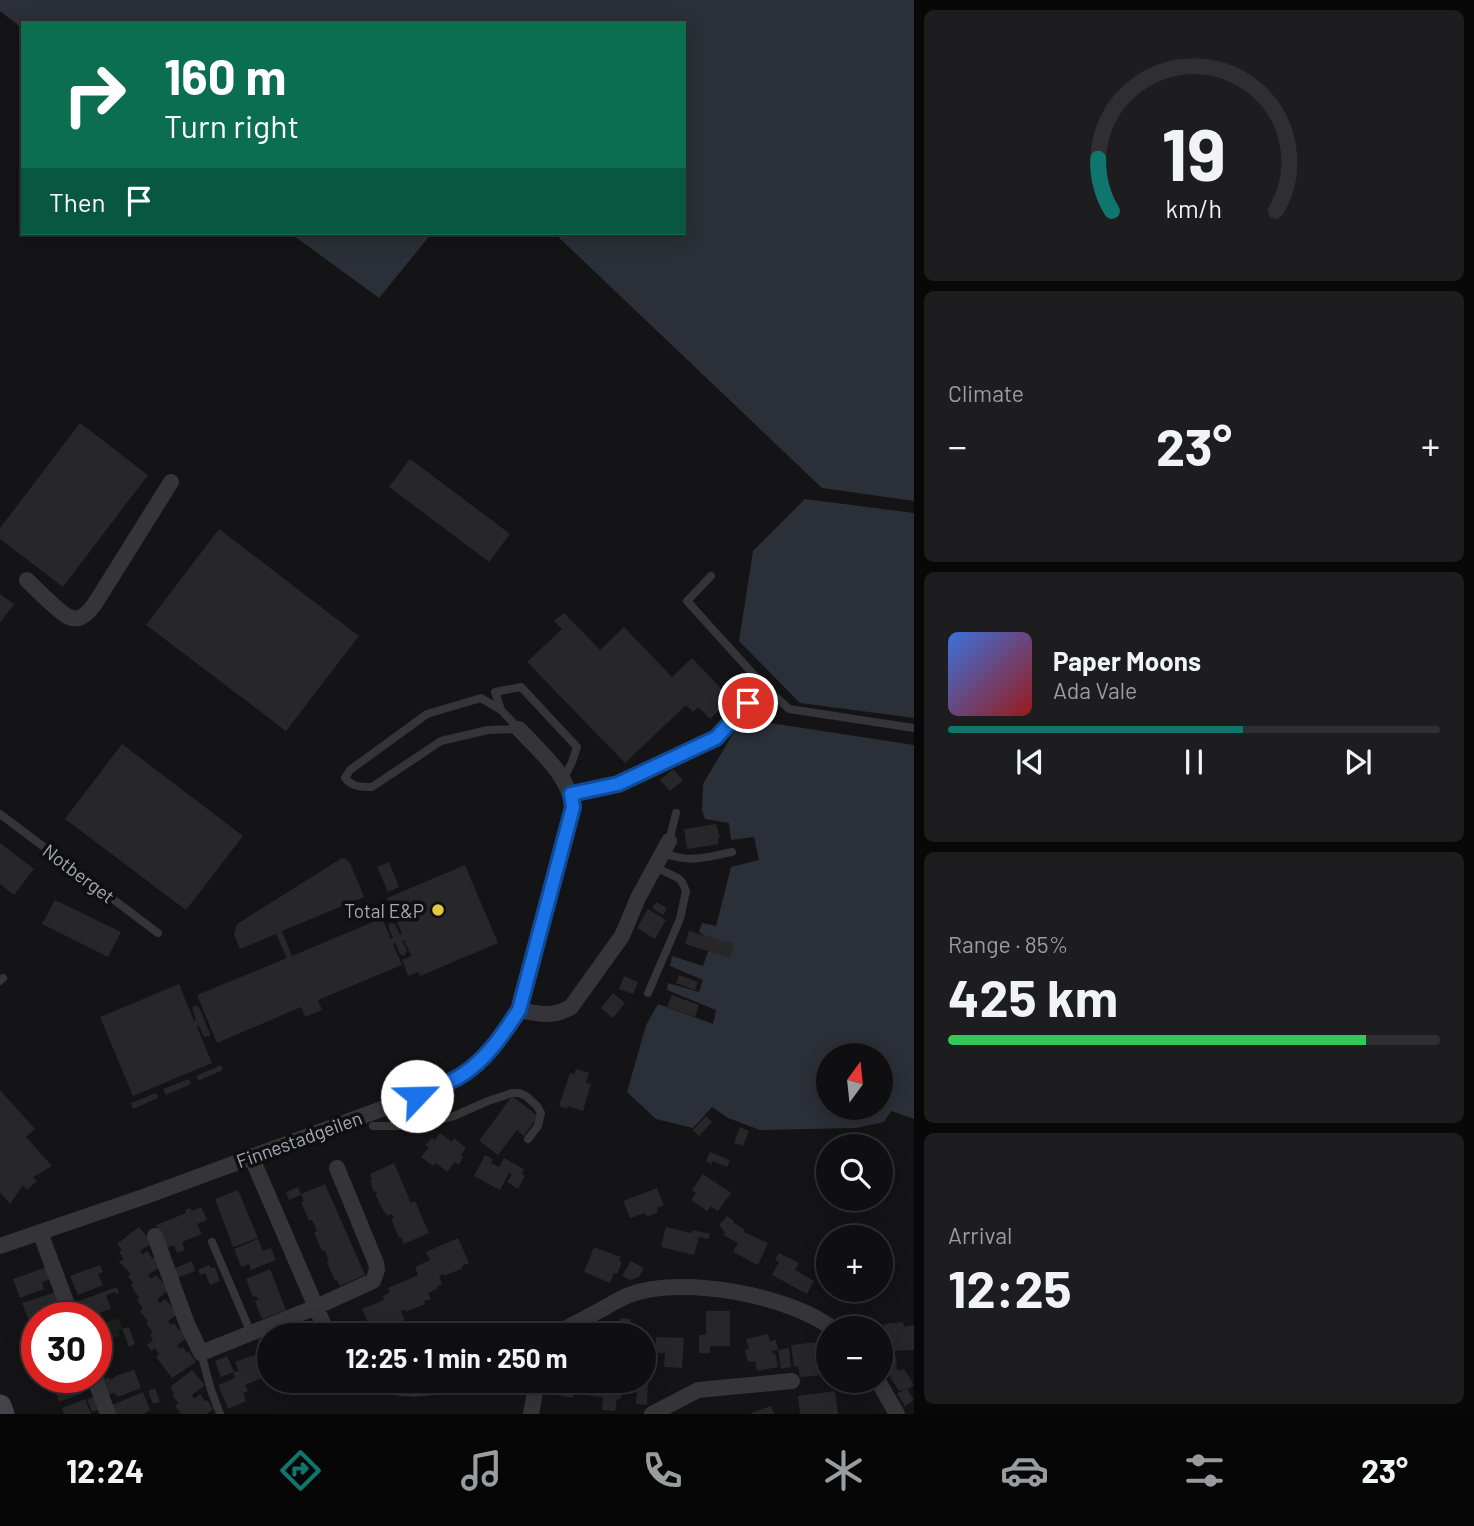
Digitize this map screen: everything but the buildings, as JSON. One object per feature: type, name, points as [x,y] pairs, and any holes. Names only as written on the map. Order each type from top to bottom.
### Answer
[{"type":"main road","points":[[0,1406],[3,1414]]},
{"type":"street","points":[[27,580],[66,617],[85,616],[171,482]]},
{"type":"street","name":"Finnestadgeilen","points":[[0,1246],[146,1196],[417,1096],[461,1076],[485,1057],[519,1010],[573,807],[564,778],[519,729]]},
{"type":"street","points":[[519,1010],[551,1015],[571,1007],[622,936],[638,898],[662,854]]},
{"type":"street","points":[[251,1156],[323,1323]]},
{"type":"street","points":[[155,1236],[187,1324],[201,1353],[316,1307],[369,1284],[376,1278],[376,1263],[337,1168]]},
{"type":"street","points":[[40,1232],[66,1302]]},
{"type":"street","points":[[576,1323],[629,1295],[657,1287],[676,1286],[722,1289],[770,1301],[816,1319]]},
{"type":"street","points":[[652,1414],[698,1390],[792,1381]]},
{"type":"street","points":[[100,1393],[108,1414]]},
{"type":"street","points":[[534,1413],[535,1393]]},
{"type":"street","points":[[884,1393],[897,1414]]},
{"type":"lane","points":[[712,576],[687,601],[764,686],[789,709],[914,728]]},
{"type":"lane","points":[[571,794],[618,784],[716,738],[764,686]]},
{"type":"lane","points":[[501,709],[495,692],[521,687],[577,747],[564,778]]},
{"type":"lane","points":[[481,698],[501,709],[519,729],[488,730],[440,741],[372,787],[350,784],[345,778],[349,770],[427,714],[481,698]]},
{"type":"lane","points":[[662,854],[676,813]]},
{"type":"lane","name":"Notberget","points":[[0,814],[158,933]]},
{"type":"lane","points":[[662,854],[693,860],[732,852]]},
{"type":"lane","points":[[648,993],[680,919],[685,891],[682,882],[662,854]]},
{"type":"lane","points":[[373,1126],[404,1126],[434,1121],[454,1116],[504,1095],[519,1093],[532,1100],[541,1113],[540,1121],[527,1139]]},
{"type":"lane","points":[[212,1242],[251,1333]]},
{"type":"lane","points":[[201,1353],[220,1414]]},
{"type":"shaded area","points":[[0,0],[914,0],[914,501],[822,488],[556,235],[686,235],[686,21],[21,21],[21,27],[0,11]]},
{"type":"shaded area","points":[[293,235],[430,235],[379,298]]},
{"type":"shaded area","points":[[805,499],[914,513],[914,718],[800,703],[739,641],[753,551]]},
{"type":"shaded area","points":[[751,720],[914,745],[914,1119],[893,1112],[893,1043],[816,1043],[816,1120],[885,1120],[856,1128],[760,1130],[728,1118],[712,1107],[693,1128],[656,1119],[627,1092],[646,1025],[658,1004],[713,1024],[716,1010],[667,990],[668,983],[699,992],[703,980],[670,966],[672,956],[703,966],[712,940],[699,932],[702,923],[716,926],[731,867],[759,860],[754,837],[731,840],[729,823],[705,819],[702,810],[703,784],[740,722]]},
{"type":"shaded area","points":[[118,1318],[123,1329],[118,1331],[120,1336],[112,1339],[112,1320]]},
{"type":"place","name":"Total E&P","points":[[438,910]]},
{"type":"route","points":[[417,1096],[461,1076],[485,1057],[519,1010],[573,807],[571,794],[618,784],[716,738],[748,703]]}]
